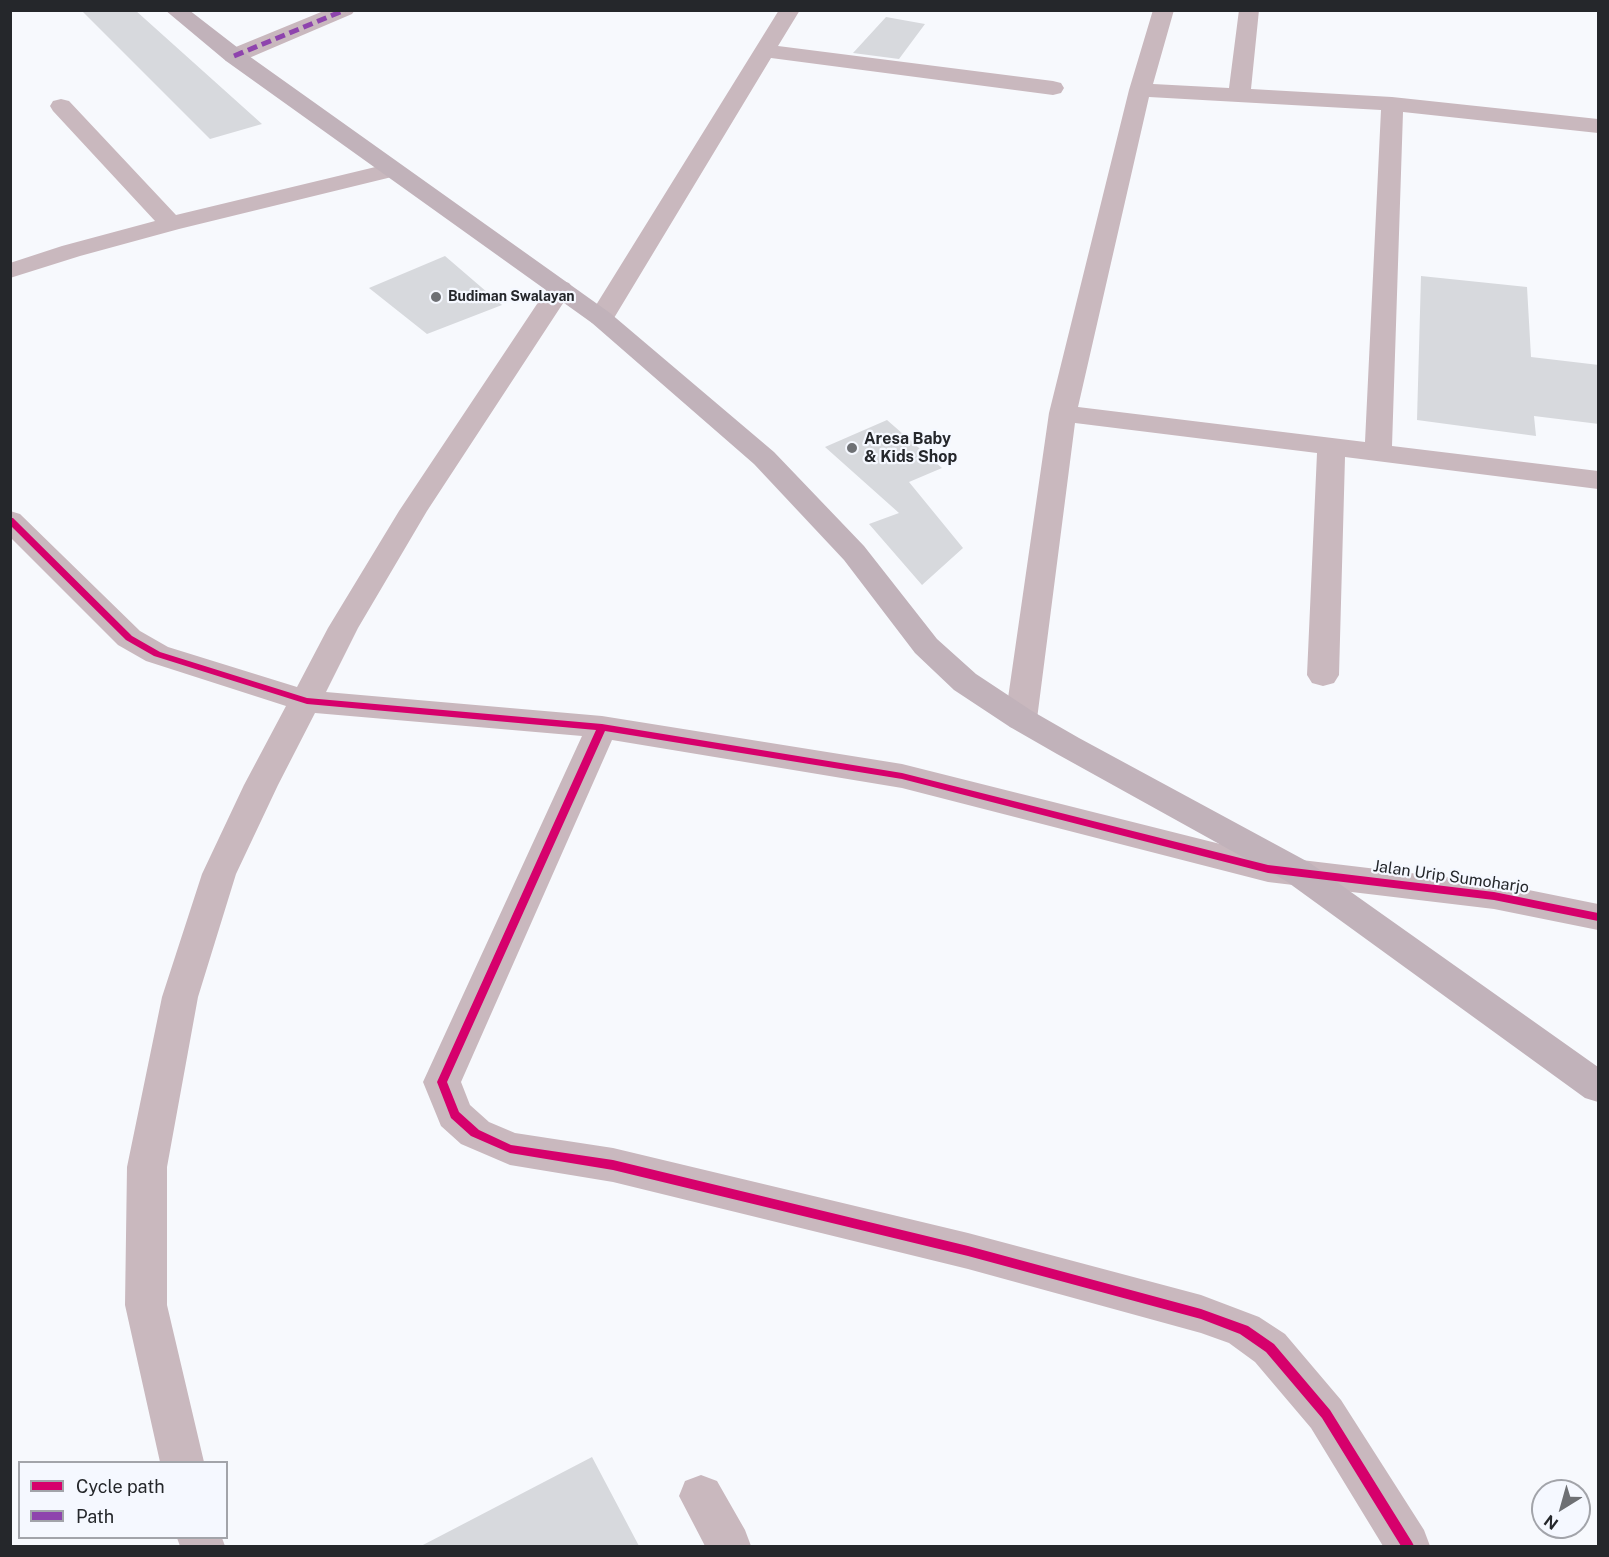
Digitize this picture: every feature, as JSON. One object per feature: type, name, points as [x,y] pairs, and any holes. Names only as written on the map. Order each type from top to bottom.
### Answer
[{"type":"highway","points":[[175,10],[234,56],[601,318],[764,458],[854,553],[926,646],[965,682],[1021,719],[1298,872],[1599,1087]]},
{"type":"street","points":[[234,56],[345,10]]},
{"type":"street","points":[[601,318],[790,10]]},
{"type":"street","points":[[1021,719],[1063,413],[1140,90],[1164,10]]},
{"type":"street","points":[[1239,96],[1249,10]]},
{"type":"street","points":[[765,51],[1053,88]]},
{"type":"street","points":[[1140,90],[1392,104],[1599,126]]},
{"type":"street","points":[[1378,453],[1392,104]]},
{"type":"street","points":[[61,106],[171,224]]},
{"type":"street","points":[[10,271],[71,251],[171,224],[392,170]]},
{"type":"street","points":[[182,1461],[146,1305],[147,1167],[180,998],[219,874],[261,785],[344,628],[413,512],[560,288]]},
{"type":"street","points":[[1063,413],[1599,480]]},
{"type":"street","points":[[1323,675],[1331,446]]},
{"type":"street","name":"Jalan Urip Sumoharjo","points":[[10,520],[129,638],[157,654],[307,701],[602,727],[902,776],[1268,869],[1494,896],[1599,917]]},
{"type":"street","points":[[602,727],[442,1082],[455,1115],[476,1133],[510,1149],[613,1165],[957,1248],[1201,1314],[1244,1330],[1270,1348],[1326,1414],[1408,1546]]},
{"type":"street","points":[[701,1496],[729,1546]]},
{"type":"building","points":[[81,10],[135,10],[262,124],[210,139]]},
{"type":"building","points":[[886,17],[925,24],[899,59],[853,53]]},
{"type":"building","points":[[445,256],[502,305],[427,334],[369,288]]},
{"type":"building","points":[[1421,276],[1527,287],[1531,357],[1599,365],[1599,424],[1534,416],[1536,436],[1417,420]]},
{"type":"building","points":[[887,420],[942,468],[909,482],[963,548],[922,585],[869,524],[899,513],[825,447]]},
{"type":"building","points":[[592,1457],[639,1546],[421,1546]]},
{"type":"marked path","points":[[234,56],[345,10]]},
{"type":"cycle path","points":[[10,520],[129,638],[157,654],[307,701],[602,727],[902,776],[1268,869],[1494,896],[1598,917]]},
{"type":"cycle path","points":[[602,727],[442,1082],[455,1115],[475,1133],[510,1149],[613,1165],[968,1251],[1201,1314],[1244,1330],[1270,1348],[1326,1414],[1408,1546]]},
{"type":"place","name":"Budiman Swalayan","points":[[436,297]]},
{"type":"place","name":"Aresa Baby & Kids Shop","points":[[852,448]]}]
